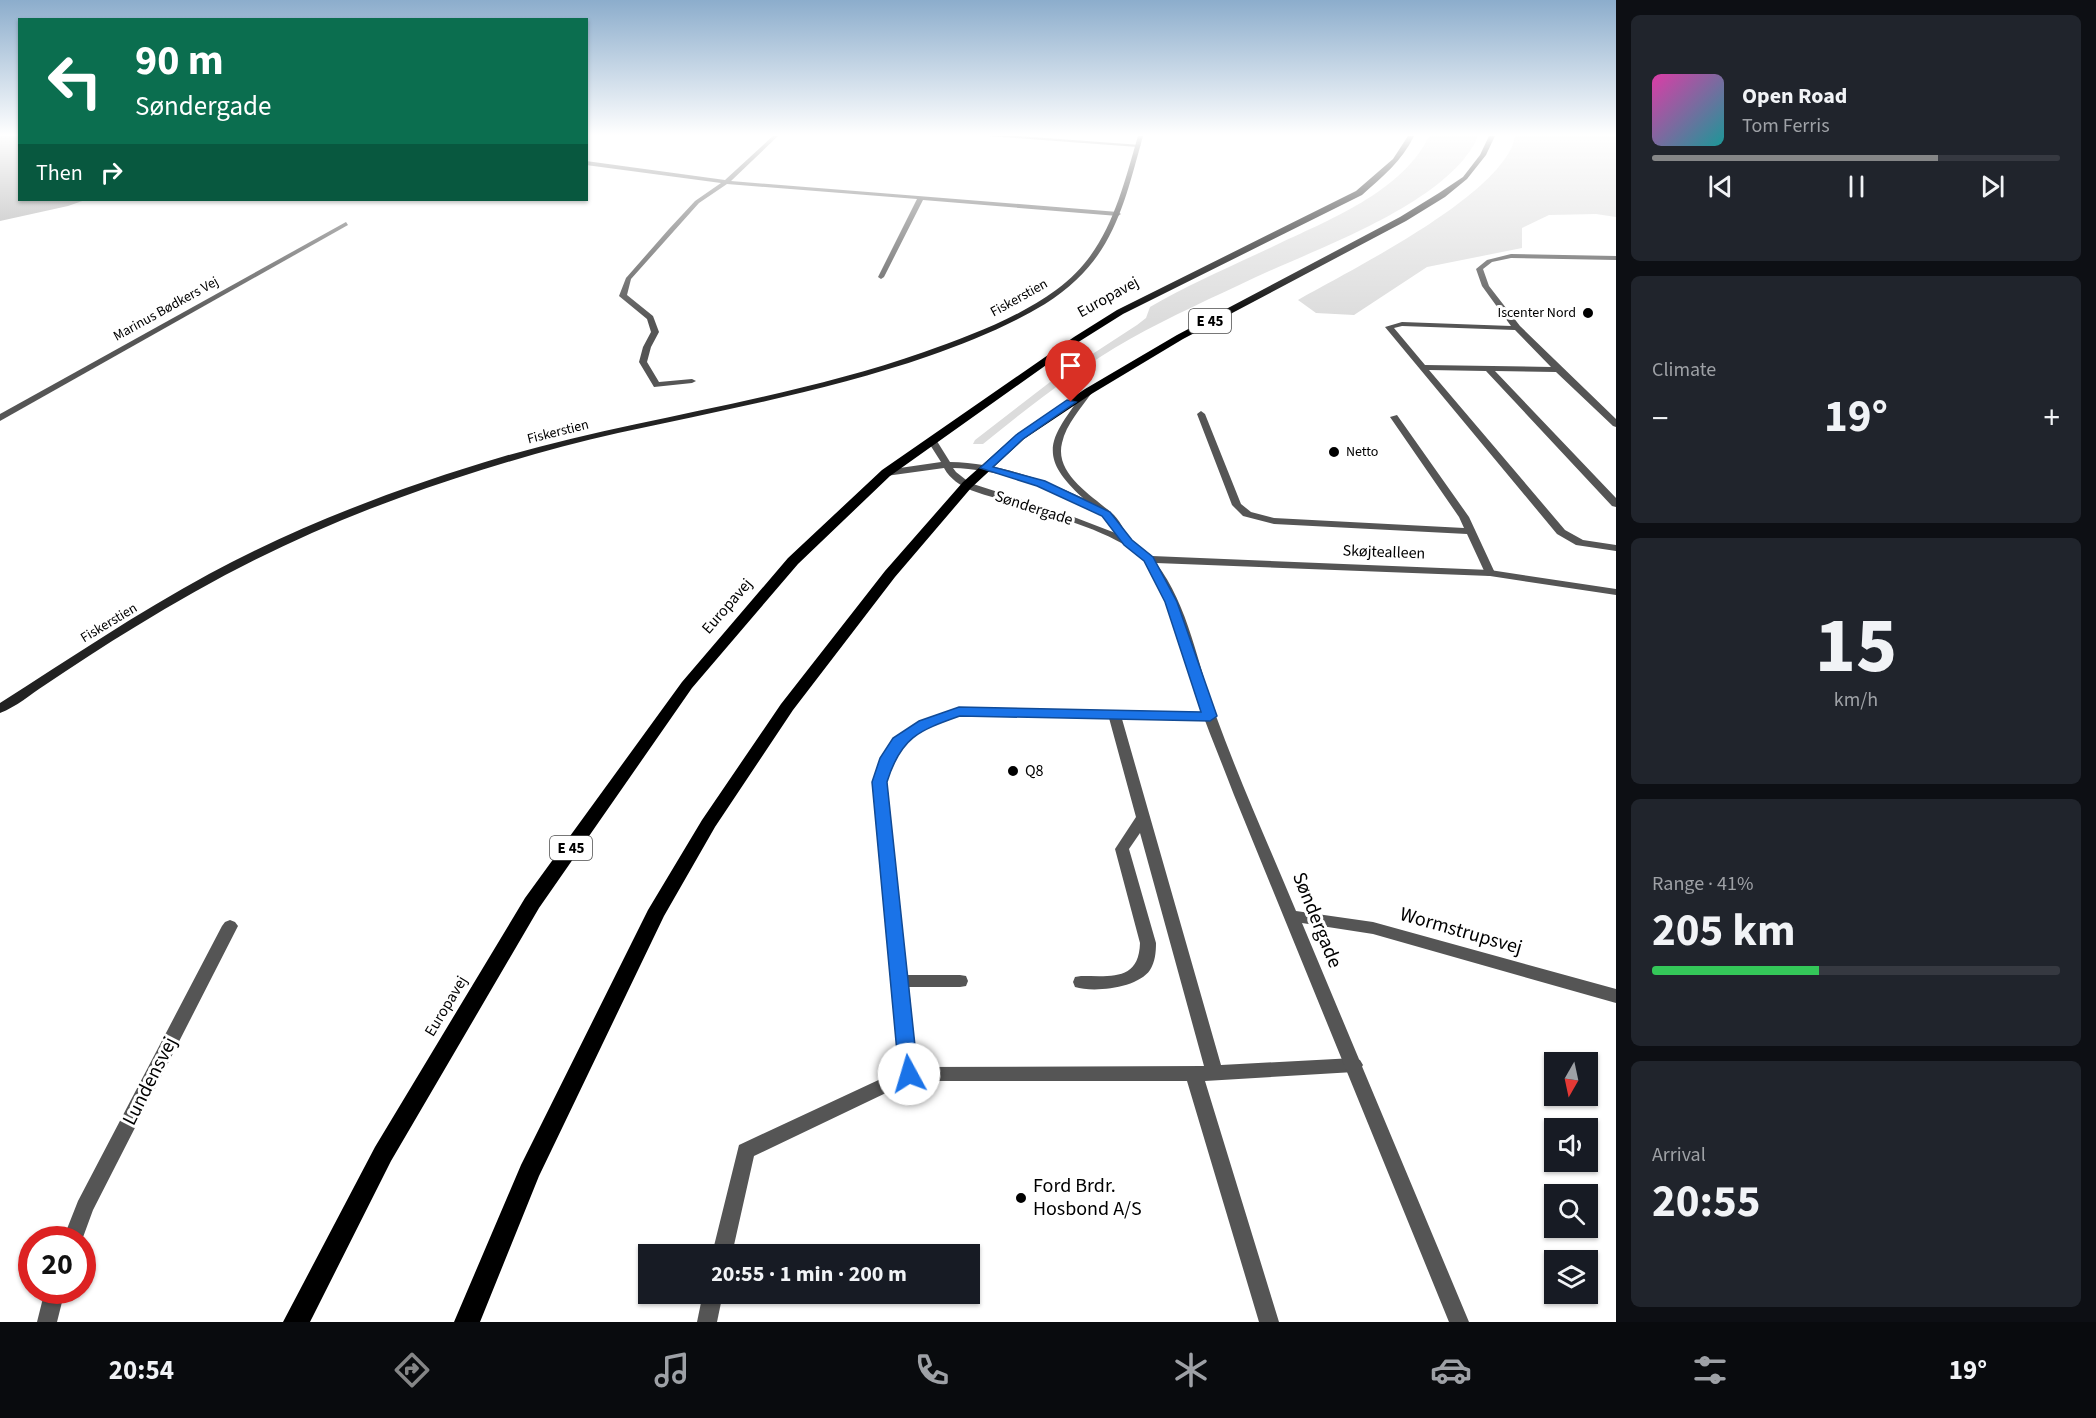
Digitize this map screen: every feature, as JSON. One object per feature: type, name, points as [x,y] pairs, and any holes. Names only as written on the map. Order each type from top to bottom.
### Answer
[{"type":"main road","name":"Europavej","points":[[296,1322],[383,1154],[532,903],[687,685],[793,561],[886,473],[1029,371],[1120,312],[1350,198]]},
{"type":"main road","name":"E 45","points":[[467,1322],[529,1173],[655,915],[708,824],[787,707],[890,574],[967,485],[1020,437],[1089,391],[1180,337],[1403,219],[1438,198]]},
{"type":"street","points":[[692,381],[657,385],[644,362],[647,347],[655,332],[650,318],[623,296],[628,279],[703,198]]},
{"type":"street","points":[[917,198],[1119,214]]},
{"type":"street","points":[[881,278],[921,198]]},
{"type":"street","name":"Fiskerstien","points":[[0,709],[83,654],[216,575],[336,519],[505,459],[556,445],[838,383],[928,354],[986,332],[1042,303],[1069,284],[1092,263],[1119,214],[1123,198]]},
{"type":"street","name":"Marinus Bødkers Vej","points":[[0,418],[346,224]]},
{"type":"street","points":[[1616,258],[1511,256],[1495,258],[1479,269],[1481,279],[1492,298],[1516,328],[1616,424]]},
{"type":"street","points":[[1516,328],[1391,326],[1390,330],[1561,532],[1580,543],[1616,548]]},
{"type":"street","points":[[1421,367],[1560,370]]},
{"type":"street","points":[[1488,368],[1616,504]]},
{"type":"street","name":"Søndergade","points":[[1089,391],[1068,421],[1057,443],[1056,454],[1059,465],[1075,486],[1106,514],[1128,542],[1149,559],[1171,602],[1210,716],[1459,1322]]},
{"type":"street","points":[[1201,414],[1237,505],[1247,514],[1274,521],[1471,531]]},
{"type":"street","points":[[1395,417],[1471,531],[1490,573]]},
{"type":"street","name":"Søndergade","points":[[932,440],[945,465],[958,480],[967,485],[1128,542]]},
{"type":"street","name":"Søndergade","points":[[886,473],[945,465],[986,468],[1041,483],[1106,514]]},
{"type":"street","name":"Skøjtealleen","points":[[1149,559],[1490,573],[1616,592]]},
{"type":"street","points":[[909,1074],[880,782],[887,758],[898,742],[924,724],[959,712],[1210,716]]},
{"type":"street","points":[[1114,714],[1215,1073]]},
{"type":"street","points":[[1081,982],[1120,981],[1144,969],[1149,957],[1148,943],[1122,849],[1143,818]]},
{"type":"street","name":"Wormstrupsvej","points":[[1292,916],[1373,928],[1616,996]]},
{"type":"street","name":"Lundensvej","points":[[78,1226],[85,1207],[230,926]]},
{"type":"street","points":[[899,981],[960,981]]},
{"type":"street","points":[[724,1244],[746,1151],[909,1074],[1194,1074],[1354,1065]]},
{"type":"street","points":[[1194,1074],[1269,1322]]},
{"type":"street","points":[[47,1322],[52,1304]]},
{"type":"street","points":[[707,1322],[711,1304]]},
{"type":"shaded area","points":[[0,198],[18,198],[18,201],[82,201],[68,206],[0,221]]},
{"type":"shaded area","points":[[1369,198],[1418,198],[1346,237],[1208,299],[1130,339],[1073,375],[983,444],[973,444],[975,440],[1054,379],[1137,325],[1146,318],[1150,307]]},
{"type":"shaded area","points":[[1466,198],[1616,198],[1616,217],[1596,214],[1549,215],[1522,228],[1522,248],[1427,267],[1354,315],[1316,313],[1298,300],[1386,251]]},
{"type":"place","name":"Iscenter Nord","points":[[1588,313]]},
{"type":"place","name":"Netto","points":[[1334,452]]},
{"type":"place","name":"Q8","points":[[1013,771]]},
{"type":"place","name":"Ford Brdr. Hosbond A/S","points":[[1021,1198]]},
{"type":"route","points":[[909,1074],[880,782],[887,758],[898,742],[924,724],[959,712],[1210,716],[1171,602],[1149,559],[1128,542],[1106,514],[1041,483],[986,468],[1020,437],[1071,402]]}]
